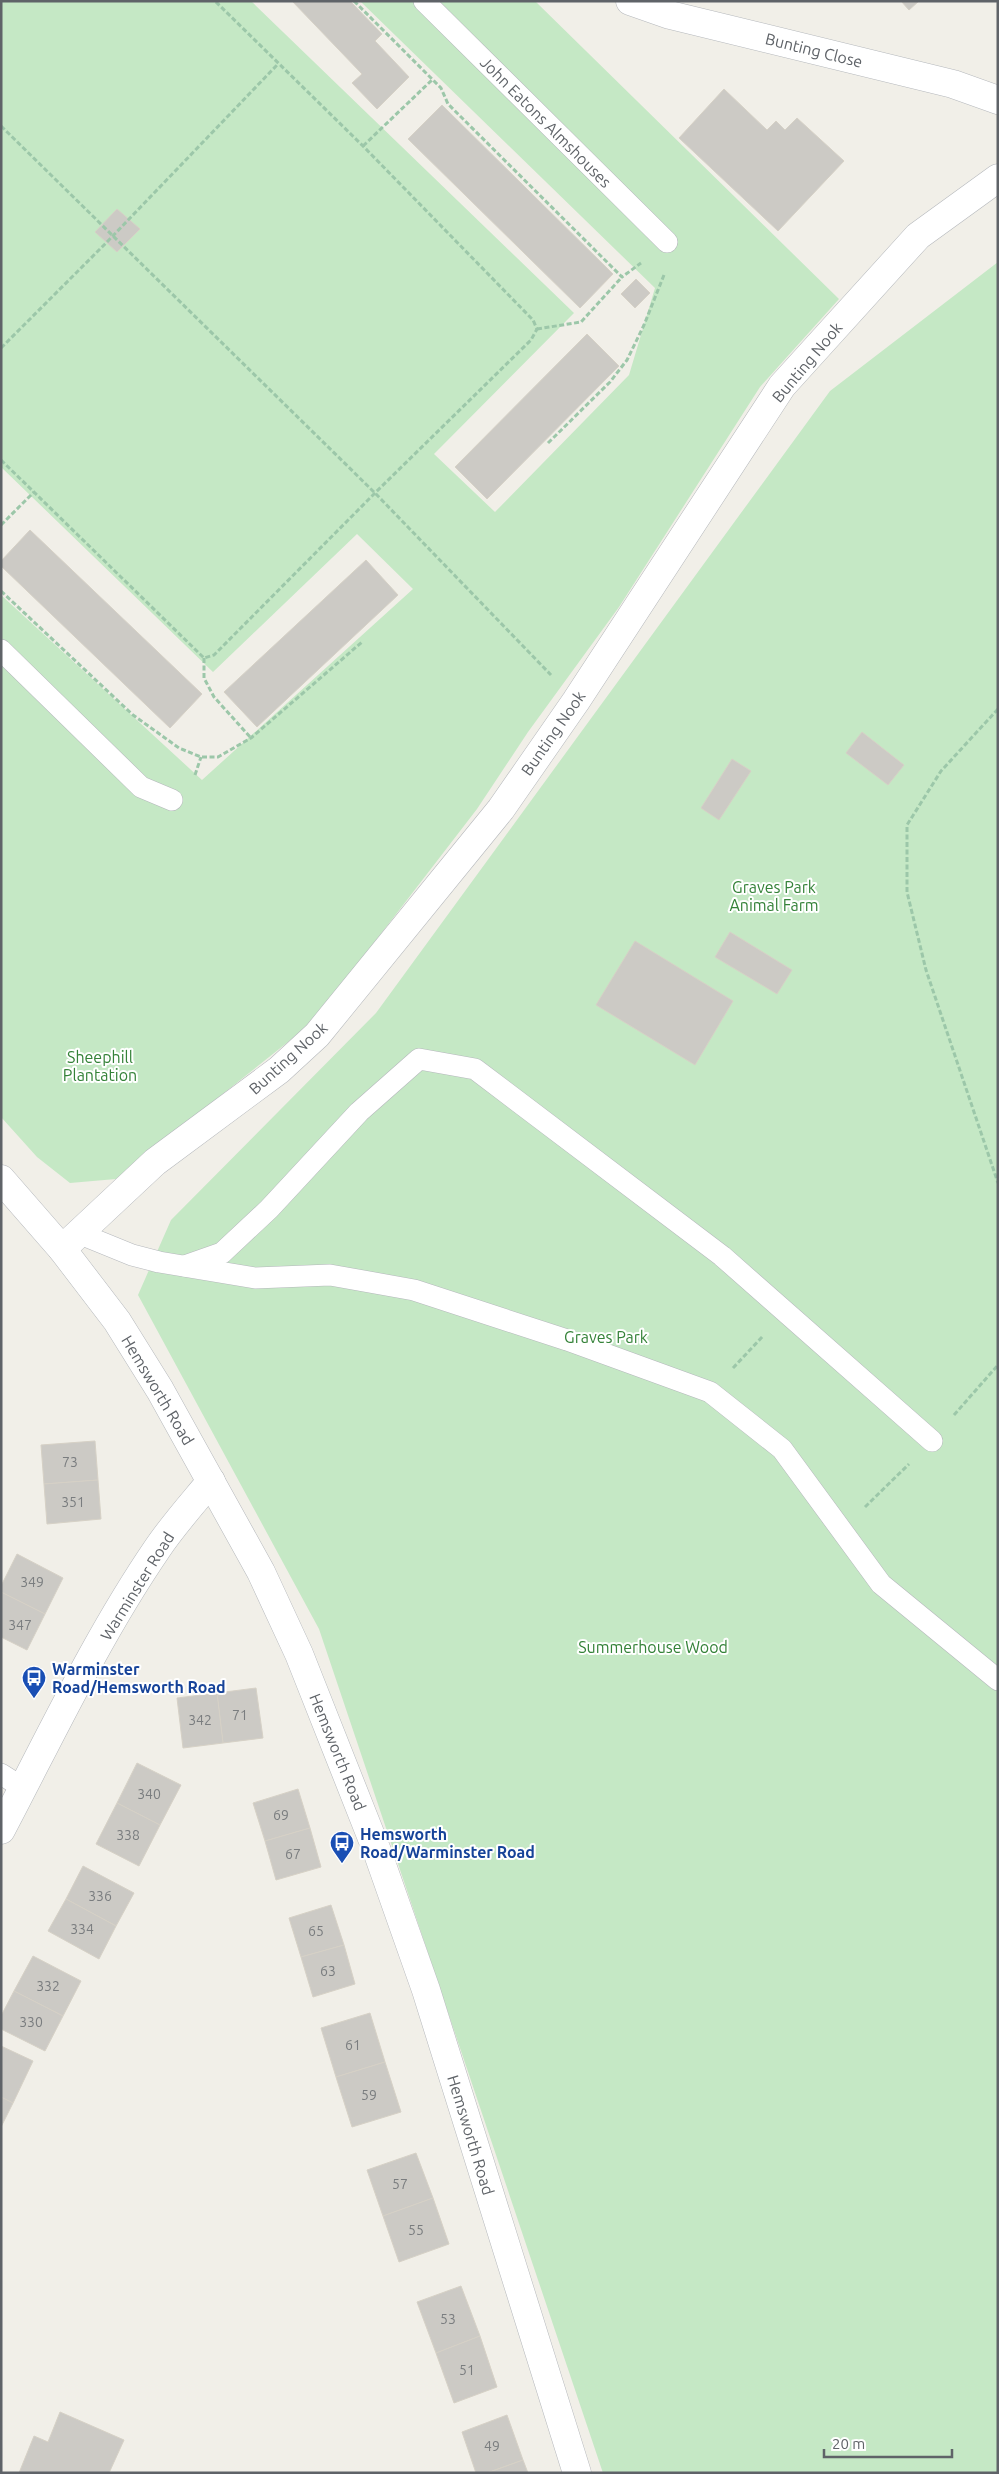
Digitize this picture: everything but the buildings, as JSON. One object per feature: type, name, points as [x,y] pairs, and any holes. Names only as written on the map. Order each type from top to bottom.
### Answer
[{"type":"street","name":"Bunting Close","points":[[630,1],[670,15],[953,84],[998,100]]},
{"type":"street","name":"Bunting Nook","points":[[70,1241],[155,1162],[258,1087],[317,1035],[501,809],[576,701],[782,386],[918,236],[998,178]]},
{"type":"street","name":"Hemsworth Road","points":[[1,1179],[70,1241],[212,1480],[261,1572],[285,1623],[377,1851],[426,1990],[576,2473]]},
{"type":"street","name":"Warminster Road","points":[[1,1830],[12,1781],[58,1719],[138,1577],[170,1530],[212,1480]]},
{"type":"lane","name":"John Eatons Almshouses","points":[[424,1],[667,242]]},
{"type":"lane","points":[[1,650],[141,786],[172,800]]},
{"type":"lane","points":[[185,1266],[222,1253],[270,1209],[359,1112],[419,1059],[475,1069],[722,1256],[932,1441]]},
{"type":"lane","points":[[70,1241],[132,1256],[255,1278],[330,1275],[414,1290],[567,1340],[710,1392],[782,1449],[881,1584],[998,1680]]},
{"type":"path","points":[[215,1],[363,146],[533,320],[537,329]]},
{"type":"path","points":[[354,1],[433,79],[441,88],[448,104],[622,277]]},
{"type":"path","points":[[1,348],[113,236],[278,64]]},
{"type":"path","points":[[363,146],[433,79]]},
{"type":"path","points":[[1,126],[375,493],[576,701]]},
{"type":"path","points":[[537,329],[581,322],[622,277],[667,242]]},
{"type":"path","points":[[548,443],[610,382],[627,360],[663,280],[667,242]]},
{"type":"path","points":[[204,658],[214,655],[531,340],[537,329]]},
{"type":"path","points":[[1,460],[204,658],[204,678],[214,697],[251,738]]},
{"type":"path","points":[[1,525],[34,492]]},
{"type":"path","points":[[1,591],[133,715],[179,748],[201,757],[218,757],[251,738],[362,642]]},
{"type":"path","points":[[998,709],[941,771],[907,825],[907,892],[926,970],[998,1183]]},
{"type":"path","points":[[710,1392],[786,1312]]},
{"type":"green space","name":"Sheephill Plantation","points":[[1,1],[251,1],[574,313],[434,454],[495,512],[629,375],[655,288],[360,1],[535,1],[839,299],[760,387],[619,607],[528,732],[477,809],[313,1022],[116,1179],[70,1183],[37,1157],[1,1117],[1,595],[202,780],[413,589],[357,534],[213,672],[1,467]]},
{"type":"green space","name":"Graves Park","points":[[998,262],[998,2473],[603,2473],[319,1629],[138,1295],[171,1220],[376,1013],[830,391]]},
{"type":"place","name":"Warminster Road/Hemsworth Road","points":[[34,1699]]},
{"type":"place","name":"Hemsworth Road/Warminster Road","points":[[342,1864]]},
{"type":"park label","name":"Graves Park Animal Farm","points":[[774,896]]},
{"type":"park label","name":"Summerhouse Wood","points":[[653,1647]]}]
